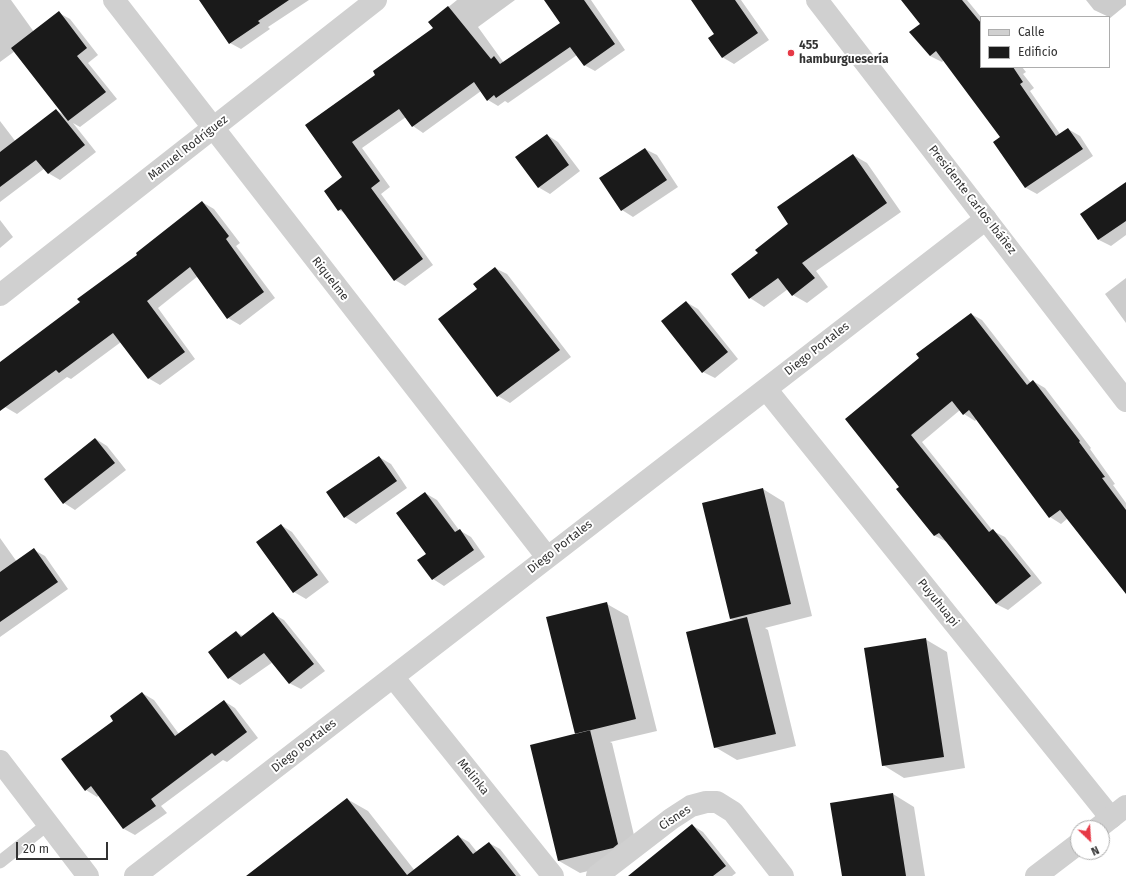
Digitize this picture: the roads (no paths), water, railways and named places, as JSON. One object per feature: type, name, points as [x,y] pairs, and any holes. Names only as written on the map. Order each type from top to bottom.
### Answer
[{"type":"street","name":"Riquelme","points":[[114,0],[547,558]]},
{"type":"street","name":"Manuel Rodríguez","points":[[0,295],[376,0]]},
{"type":"street","name":"Presidente Carlos Ibáñez","points":[[817,0],[1126,401]]},
{"type":"street","name":"Diego Portales","points":[[135,876],[986,219]]},
{"type":"street","name":"Puyuhuapi","points":[[766,389],[1112,818]]},
{"type":"street","name":"Melinka","points":[[393,677],[553,876]]},
{"type":"street","points":[[0,761],[88,876]]},
{"type":"street","name":"Cisnes","points":[[597,876],[671,819],[691,806],[706,802],[717,802],[733,812],[783,876]]},
{"type":"street","points":[[1036,876],[1070,850]]},
{"type":"lane","points":[[0,862],[48,824]]},
{"type":"place","name":"455 hamburguesería","points":[[791,53]]}]
